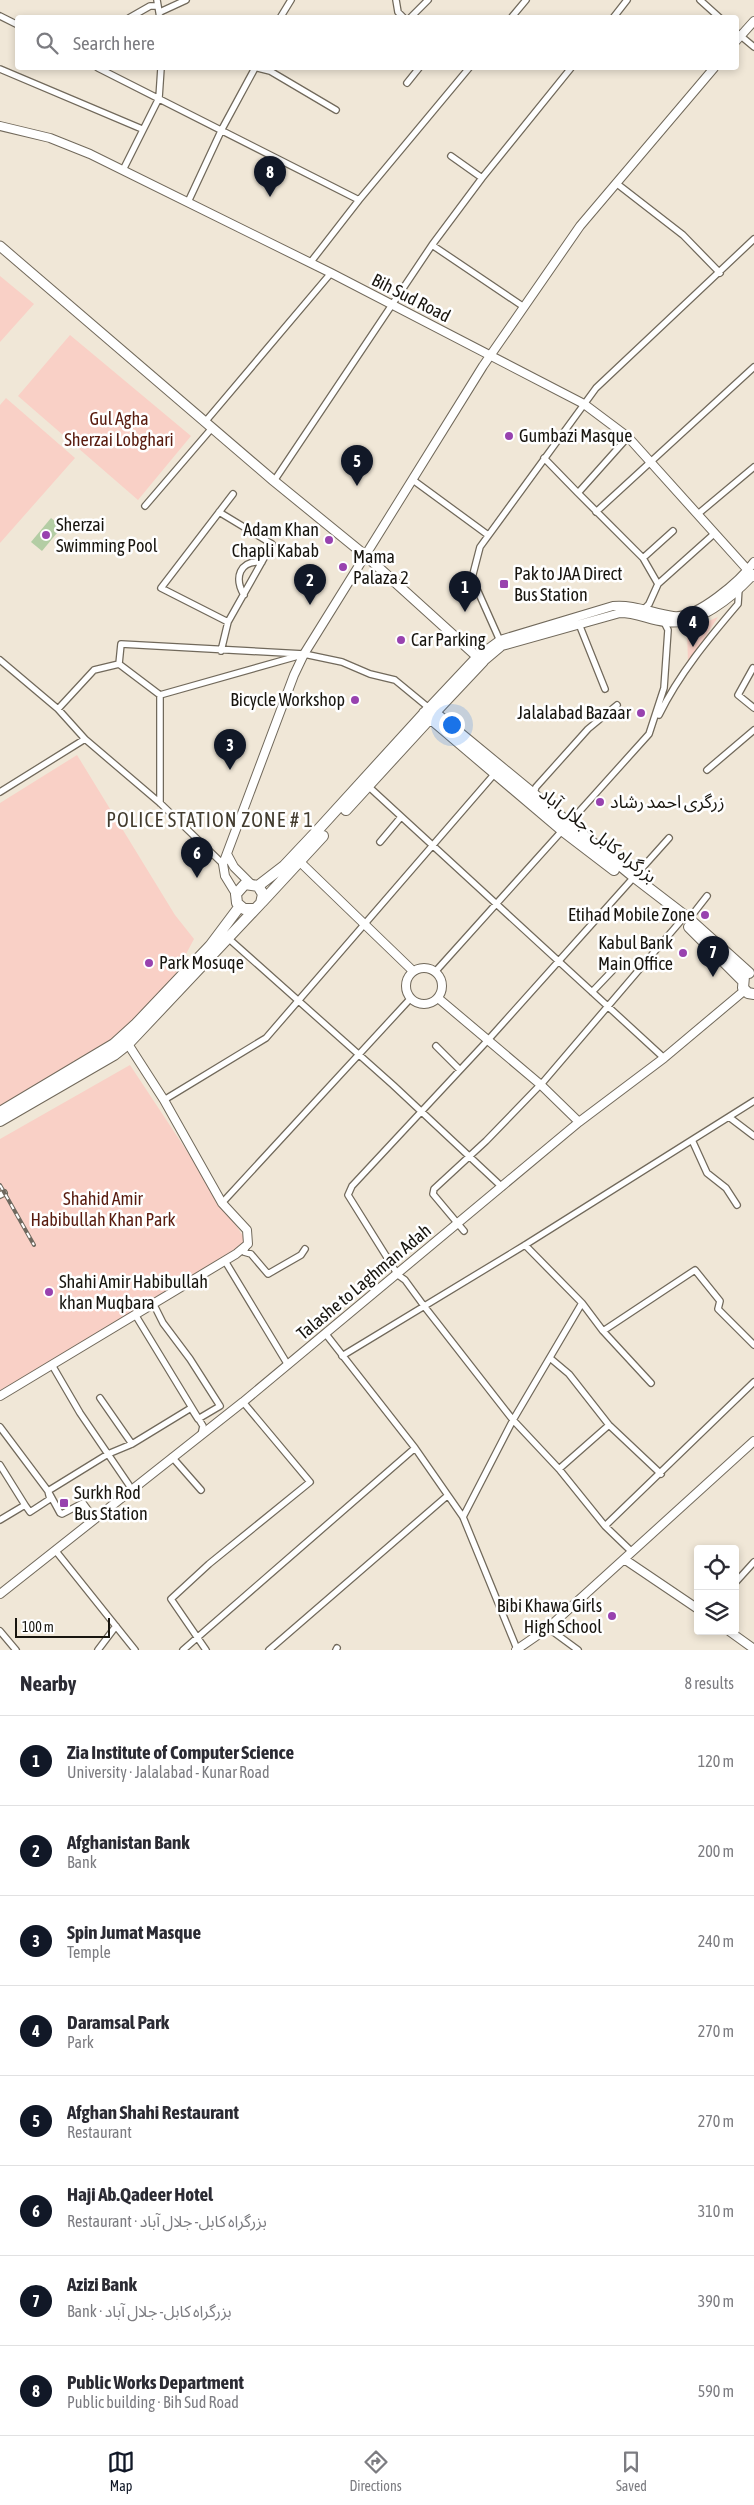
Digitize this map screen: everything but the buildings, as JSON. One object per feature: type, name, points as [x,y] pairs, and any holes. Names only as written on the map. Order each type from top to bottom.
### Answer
[{"type":"highway","name":"بزرگراه کابل- جلال آباد","points":[[429,713],[566,828],[685,918],[749,982]]},
{"type":"highway","points":[[0,1121],[114,1056],[128,1044],[300,861],[368,786],[429,713]]},
{"type":"highway","points":[[240,906],[236,894],[241,886],[254,885],[284,866],[429,713]]},
{"type":"highway","name":"بزرگراه کابل- جلال آباد","points":[[497,770],[533,795],[566,828]]},
{"type":"highway","points":[[254,885],[262,894],[257,906]]},
{"type":"highway","points":[[240,906],[257,906]]},
{"type":"highway","points":[[0,1112],[114,1044],[136,1024],[210,946],[240,906]]},
{"type":"main road","points":[[739,35],[754,21]]},
{"type":"main road","points":[[236,894],[225,876],[223,864],[294,675],[304,654],[490,355],[580,226],[712,70]]},
{"type":"main road","name":"Bih Sud Road","points":[[0,126],[50,138],[123,170],[331,273],[584,404],[628,437],[752,574]]},
{"type":"main road","points":[[0,246],[274,482],[366,556],[480,660]]},
{"type":"main road","points":[[501,643],[620,613],[690,621],[739,588],[752,574],[754,562]]},
{"type":"main road","points":[[429,713],[480,660],[501,643],[613,606],[626,605],[644,609],[663,618],[683,616],[692,613],[752,574]]},
{"type":"main road","points":[[227,854],[234,867],[254,885]]},
{"type":"main road","points":[[300,861],[414,971]]},
{"type":"main road","points":[[424,968],[436,972],[442,984],[438,998],[427,1004],[415,1003],[410,999],[405,986],[407,979],[414,971],[424,968]]},
{"type":"main road","name":"Talashe to Laghman Adah","points":[[0,1594],[243,1402],[579,1122],[664,1058],[749,982]]},
{"type":"main road","points":[[438,998],[541,1085],[579,1122]]},
{"type":"main road","points":[[0,1396],[154,1305],[225,1261],[248,1244],[247,1230],[222,1204],[164,1100],[128,1044]]},
{"type":"main road","points":[[516,1650],[548,1628],[754,1441]]},
{"type":"main road","points":[[624,1559],[694,1606]]},
{"type":"main road","points":[[733,1635],[747,1648]]},
{"type":"street","points":[[134,15],[157,3],[160,15],[186,0]]},
{"type":"street","points":[[282,15],[291,0]]},
{"type":"street","points":[[396,0],[398,12],[401,15]]},
{"type":"street","points":[[413,15],[428,0]]},
{"type":"street","points":[[514,15],[526,0]]},
{"type":"street","points":[[615,15],[627,0]]},
{"type":"street","points":[[700,0],[717,15]]},
{"type":"street","points":[[0,16],[15,24]]},
{"type":"street","points":[[739,37],[754,47]]},
{"type":"street","points":[[0,69],[142,129]]},
{"type":"street","points":[[102,70],[222,129],[359,200]]},
{"type":"street","points":[[123,170],[159,98],[161,70]]},
{"type":"street","points":[[188,202],[222,129],[254,70]]},
{"type":"street","points":[[266,70],[336,110]]},
{"type":"street","points":[[407,83],[417,70]]},
{"type":"street","points":[[310,263],[359,200],[468,70]]},
{"type":"street","points":[[274,482],[384,316],[394,305],[432,245],[482,178],[569,70]]},
{"type":"street","points":[[451,156],[482,178]]},
{"type":"street","points":[[616,184],[684,235],[720,273]]},
{"type":"street","points":[[501,643],[472,578],[480,547],[596,388],[754,239]]},
{"type":"street","points":[[432,245],[524,307]]},
{"type":"street","points":[[145,506],[331,273]]},
{"type":"street","points":[[596,512],[754,367]]},
{"type":"street","points":[[578,493],[628,437]]},
{"type":"street","points":[[544,458],[643,558],[658,584]]},
{"type":"street","points":[[698,514],[754,466]]},
{"type":"street","points":[[412,480],[488,536]]},
{"type":"street","points":[[228,622],[161,588],[233,494]]},
{"type":"street","points":[[219,512],[272,544],[228,622],[221,650]]},
{"type":"street","points":[[643,558],[673,531]]},
{"type":"street","points":[[644,609],[649,604],[658,584],[715,533]]},
{"type":"street","points":[[244,595],[238,580],[240,572],[250,563],[262,562]]},
{"type":"street","points":[[436,972],[498,905],[649,734],[674,686],[715,631],[738,604],[739,588]]},
{"type":"street","points":[[649,734],[664,688],[668,630],[663,618]]},
{"type":"street","points":[[579,624],[605,689]]},
{"type":"street","points":[[119,664],[121,644],[304,654],[342,662],[370,674],[395,680],[429,713]]},
{"type":"street","points":[[160,695],[304,654]]},
{"type":"street","points":[[0,660],[58,710],[85,739],[160,803],[223,864]]},
{"type":"street","points":[[119,664],[160,695]]},
{"type":"street","points":[[58,710],[94,670],[119,664]]},
{"type":"street","points":[[753,668],[738,695],[754,708]]},
{"type":"street","points":[[160,695],[160,803]]},
{"type":"street","points":[[533,795],[536,787],[581,736],[617,705]]},
{"type":"street","points":[[707,770],[754,730]]},
{"type":"street","points":[[0,792],[85,739]]},
{"type":"street","points":[[164,1100],[266,1038],[497,770]]},
{"type":"street","points":[[368,786],[664,1058]]},
{"type":"street","points":[[380,842],[401,817]]},
{"type":"street","points":[[631,1551],[605,1526],[559,1469],[513,1420],[405,1280],[398,1274],[348,1194],[352,1186],[488,1040],[669,838]]},
{"type":"street","points":[[464,1231],[456,1224],[433,1194],[434,1189],[541,1085],[685,918],[707,896]]},
{"type":"street","points":[[228,938],[502,1186]]},
{"type":"street","points":[[592,992],[613,970]]},
{"type":"street","points":[[222,1204],[410,999]]},
{"type":"street","points":[[436,1046],[460,1070]]},
{"type":"street","points":[[342,1356],[525,1245],[754,1101]]},
{"type":"street","points":[[729,1117],[754,1136]]},
{"type":"street","points":[[692,1140],[707,1174],[726,1188],[737,1205]]},
{"type":"street","points":[[248,1244],[244,1252],[251,1254],[268,1274],[301,1255],[304,1250]]},
{"type":"street","points":[[525,1245],[582,1303],[603,1331],[651,1382]]},
{"type":"street","points":[[225,1261],[288,1365]]},
{"type":"street","points":[[603,1331],[695,1270],[720,1301],[718,1309],[754,1345]]},
{"type":"street","points":[[463,1517],[513,1420],[582,1303]]},
{"type":"street","points":[[136,1316],[198,1419],[220,1406],[190,1359],[163,1323],[154,1305]]},
{"type":"street","points":[[325,1333],[415,1448],[463,1517],[516,1650]]},
{"type":"street","points":[[550,1358],[569,1374],[609,1425],[661,1474]]},
{"type":"street","points":[[52,1365],[80,1413],[129,1485]]},
{"type":"street","points":[[605,1526],[661,1474],[754,1382]]},
{"type":"street","points":[[100,1398],[132,1444]]},
{"type":"street","points":[[206,1650],[171,1599],[310,1482],[243,1402]]},
{"type":"street","points":[[191,1408],[203,1426],[201,1435]]},
{"type":"street","points":[[48,1491],[108,1454],[132,1444],[191,1408]]},
{"type":"street","points":[[559,1469],[609,1425]]},
{"type":"street","points":[[0,1427],[48,1491],[62,1514],[83,1503],[94,1518]]},
{"type":"street","points":[[183,1650],[415,1448]]},
{"type":"street","points":[[172,1457],[202,1490]]},
{"type":"street","points":[[0,1465],[30,1512],[50,1498],[48,1491]]},
{"type":"street","points":[[269,1650],[447,1496]]},
{"type":"street","points":[[0,1520],[26,1505]]},
{"type":"street","points":[[55,1550],[135,1650]]},
{"type":"street","points":[[739,1579],[754,1562]]},
{"type":"street","points":[[98,1650],[116,1626]]},
{"type":"street","points":[[548,1628],[578,1650]]},
{"type":"street","points":[[0,1631],[16,1650]]},
{"type":"green space","points":[[0,276],[34,304],[0,342]]},
{"type":"green space","name":"Gul Agha Sherzai Lobghari","points":[[70,335],[191,436],[138,500],[18,396]]},
{"type":"green space","points":[[6,398],[75,458],[0,543],[0,405]]},
{"type":"green space","points":[[718,617],[688,664],[687,630]]},
{"type":"green space","points":[[77,755],[175,915],[194,939],[169,986],[140,1015],[94,1053],[0,1108],[0,803]]},
{"type":"green space","name":"Shahid Amir Habibullah Khan Park","points":[[130,1065],[247,1242],[0,1393],[0,1139]]},
{"type":"shaded area","name":"Sherzai Swimming Pool","points":[[51,518],[62,527],[42,551],[31,542]]},
{"type":"railway","points":[[0,1185],[34,1245]]},
{"type":"place","name":"Public Works Department","points":[[270,197]]},
{"type":"place","name":"Gumbazi Masque","points":[[509,436]]},
{"type":"place","name":"Afghan Shahi Restaurant","points":[[357,486]]},
{"type":"place","name":"Sherzai Swimming Pool","points":[[46,535]]},
{"type":"place","name":"Adam Khan Chapli Kabab","points":[[329,540]]},
{"type":"place","name":"Mama Palaza 2","points":[[343,567]]},
{"type":"place","name":"Pak to JAA Direct Bus Station","points":[[504,584]]},
{"type":"place","name":"Afghanistan Bank","points":[[310,605]]},
{"type":"place","name":"Zia Institute of Computer Science","points":[[465,612]]},
{"type":"place","name":"Car Parking","points":[[401,640]]},
{"type":"place","name":"Daramsal Park","points":[[693,647]]},
{"type":"place","name":"Bicycle Workshop","points":[[355,700]]},
{"type":"place","name":"Jalalabad Bazaar","points":[[641,713]]},
{"type":"place","name":"Spin Jumat Masque","points":[[230,770]]},
{"type":"place","name":"زرگری احمد رشاد","points":[[600,802]]},
{"type":"place","name":"Haji Ab.Qadeer Hotel","points":[[197,878]]},
{"type":"place","name":"Etihad Mobile Zone","points":[[705,915]]},
{"type":"place","name":"Kabul Bank Main Office","points":[[683,953]]},
{"type":"place","name":"Park Mosuqe","points":[[149,963]]},
{"type":"place","name":"Azizi Bank","points":[[713,977]]},
{"type":"place","name":"Shahi Amir Habibullah khan Muqbara","points":[[49,1292]]},
{"type":"place","name":"Surkh Rod Bus Station","points":[[64,1503]]},
{"type":"place","name":"Bibi Khawa Girls High School","points":[[612,1616]]},
{"type":"district","name":"POLICE STATION ZONE # 1","points":[[210,820]]}]
